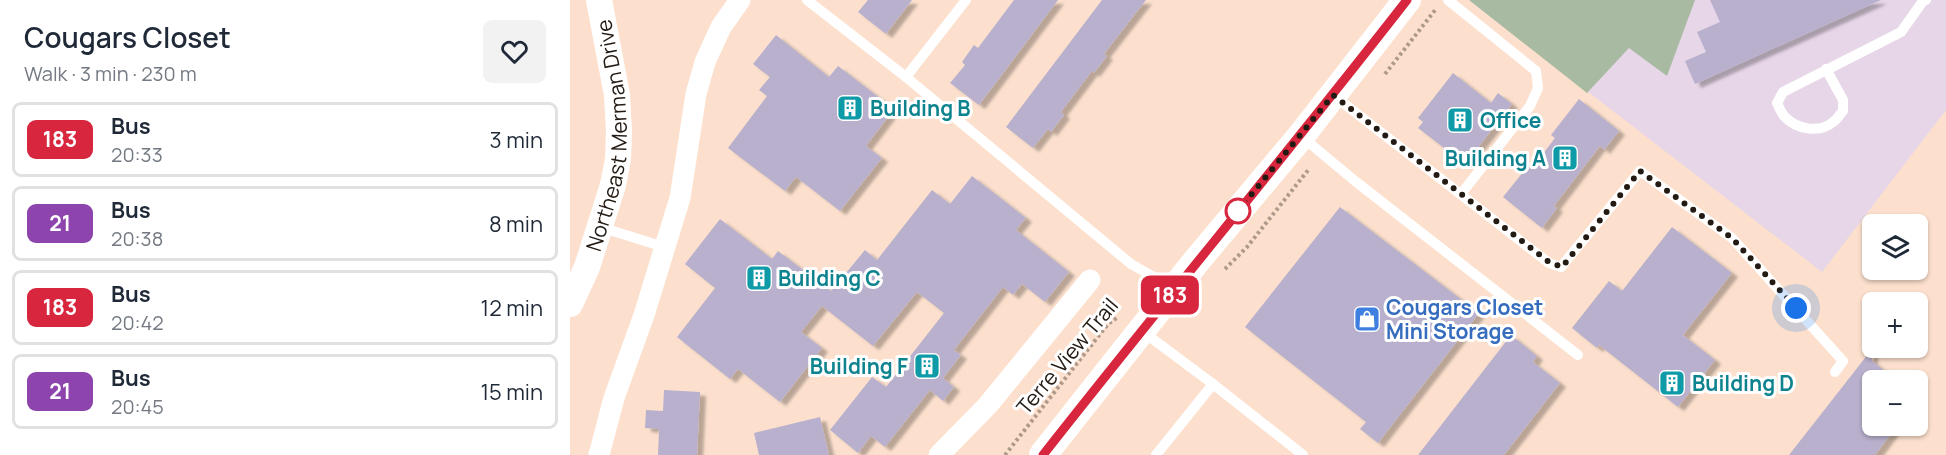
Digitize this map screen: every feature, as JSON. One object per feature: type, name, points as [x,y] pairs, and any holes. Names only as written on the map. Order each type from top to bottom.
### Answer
[{"type":"main road","points":[[1043,455],[1131,323],[1171,293],[1301,136],[1407,0]]},
{"type":"street","name":"Northeast Merman Drive","points":[[570,304],[587,267],[613,185],[618,159],[617,95],[599,0]]},
{"type":"street","points":[[599,455],[614,398],[644,315],[680,198],[696,94],[705,62],[721,27],[740,0]]},
{"type":"street","points":[[939,455],[988,405],[1090,280]]},
{"type":"lane","points":[[807,0],[906,77],[1131,264],[1152,276],[1171,293]]},
{"type":"lane","points":[[906,77],[966,0]]},
{"type":"lane","points":[[1448,0],[1536,71],[1538,88],[1530,106],[1461,194]]},
{"type":"lane","points":[[1826,69],[1843,100],[1843,111],[1834,122],[1820,129],[1807,128],[1793,123],[1783,115],[1777,103],[1783,92],[1826,69],[1901,32],[1926,0]]},
{"type":"lane","points":[[1333,95],[1549,262],[1562,267],[1640,171],[1732,238],[1844,361],[1835,372]]},
{"type":"lane","points":[[1301,136],[1355,181],[1578,355]]},
{"type":"lane","points":[[600,227],[664,247]]},
{"type":"lane","points":[[1131,323],[1303,455]]},
{"type":"lane","points":[[1156,455],[1213,384]]},
{"type":"path","name":"Terre View Trail","points":[[1005,455],[1108,324],[1131,323]]},
{"type":"shaded area","points":[[1469,0],[1946,0],[1946,110],[1866,214],[1862,214],[1862,220],[1822,272]]},
{"type":"green space","points":[[1469,0],[1695,0],[1667,76],[1629,48],[1587,93]]},
{"type":"building","points":[[868,0],[912,0],[886,34],[858,12]]},
{"type":"building","points":[[1014,0],[1058,0],[979,105],[950,83],[965,65],[962,62],[974,45],[978,48]]},
{"type":"building","points":[[1102,0],[1146,0],[1104,54],[1107,56],[1094,73],[1092,71],[1061,112],[1064,115],[1051,132],[1048,129],[1033,148],[1006,127]]},
{"type":"building","points":[[1710,0],[1881,0],[1695,84],[1685,61],[1706,52],[1697,32],[1720,22]]},
{"type":"building","points":[[776,35],[829,77],[838,66],[894,109],[866,146],[882,158],[840,211],[796,177],[785,191],[728,148],[767,96],[759,90],[770,77],[753,64]]},
{"type":"building","name":"Office","points":[[1453,73],[1491,103],[1498,93],[1512,104],[1465,164],[1418,128],[1423,122],[1418,118]]},
{"type":"building","name":"Building A","points":[[1579,99],[1619,131],[1604,150],[1600,146],[1554,206],[1557,208],[1542,228],[1503,197],[1528,166],[1532,168],[1555,138],[1551,135]]},
{"type":"building","points":[[972,176],[1026,218],[1016,230],[1069,272],[1045,302],[1022,284],[1013,295],[1003,287],[954,350],[961,355],[943,378],[954,387],[943,401],[930,390],[885,447],[871,436],[858,453],[830,430],[872,377],[886,387],[944,313],[917,292],[873,346],[822,306],[801,332],[822,348],[780,402],[738,369],[730,379],[677,337],[715,288],[685,264],[720,219],[772,259],[778,251],[831,291],[865,250],[877,260],[932,190],[950,204]]},
{"type":"building","points":[[1340,207],[1479,313],[1378,443],[1360,429],[1366,422],[1245,327]]},
{"type":"building","points":[[1672,227],[1732,273],[1683,335],[1715,360],[1678,407],[1599,345],[1597,348],[1572,328],[1609,281],[1622,291]]},
{"type":"building","points":[[1511,335],[1537,356],[1533,362],[1560,383],[1504,455],[1418,455]]},
{"type":"building","points":[[1865,358],[1872,358],[1872,361],[1884,370],[1862,370],[1862,436],[1889,436],[1875,455],[1789,455]]},
{"type":"building","points":[[664,390],[700,392],[697,455],[658,455],[659,429],[645,428],[646,410],[663,411]]},
{"type":"building","points":[[820,417],[829,455],[759,455],[754,433]]},
{"type":"bus line","name":"183","points":[[1043,455],[1194,264],[1301,136],[1407,0]]},
{"type":"place","name":"Building B","points":[[850,108]]},
{"type":"place","name":"Office","points":[[1460,120]]},
{"type":"place","name":"Building A","points":[[1565,158]]},
{"type":"place","name":"Building C","points":[[759,278]]},
{"type":"place","name":"Cougars Closet Mini Storage","points":[[1367,319]]},
{"type":"place","name":"Building F","points":[[927,366]]},
{"type":"place","name":"Building D","points":[[1672,383]]},
{"type":"route","points":[[1238,211],[1333,95],[1549,262],[1562,267],[1640,171],[1732,238],[1796,308]]}]
